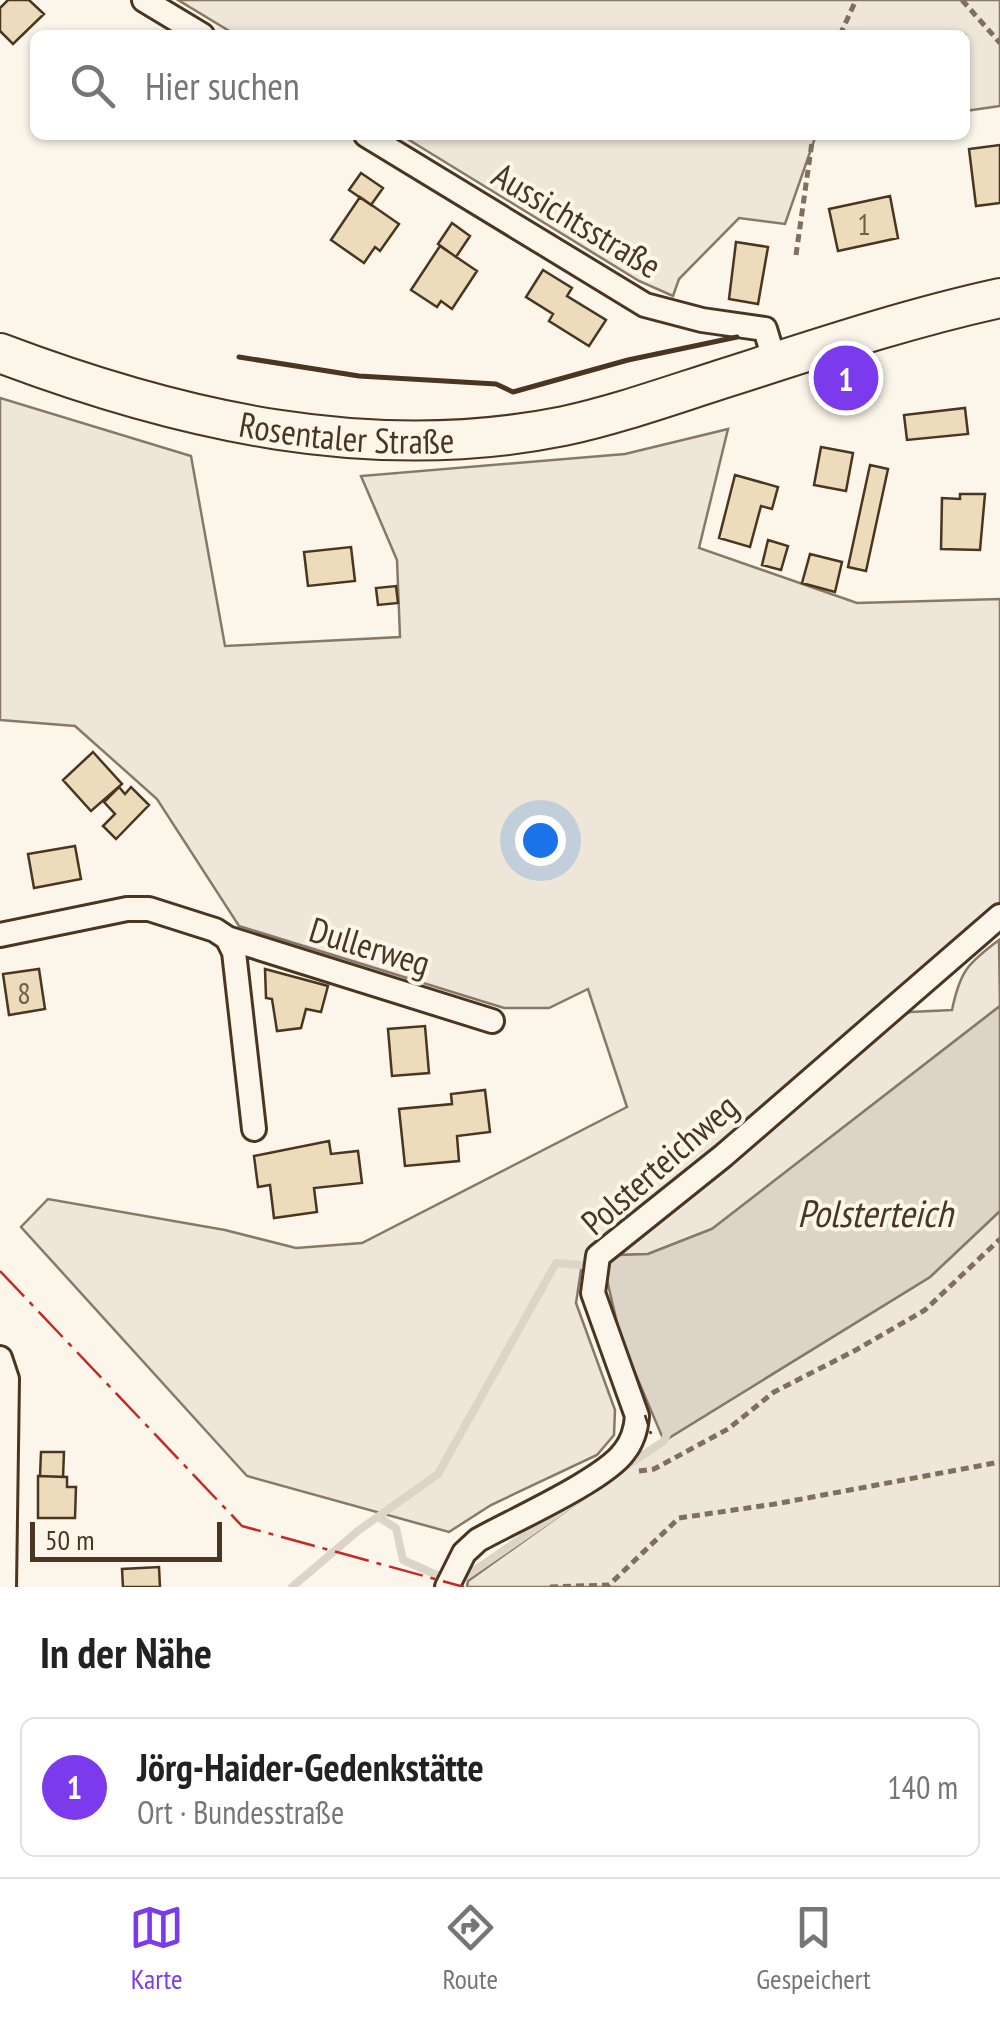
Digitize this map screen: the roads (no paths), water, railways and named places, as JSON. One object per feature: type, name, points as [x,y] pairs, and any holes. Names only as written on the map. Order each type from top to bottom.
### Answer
[{"type":"main road","name":"Rosentaler Straße","points":[[0,353],[116,393],[222,422],[312,436],[394,441],[484,438],[565,426],[697,387],[770,345],[890,327],[1000,298]]},
{"type":"street","points":[[144,0],[194,30]]},
{"type":"street","name":"Aussichtsstraße","points":[[374,140],[645,305],[702,320],[731,321],[770,345]]},
{"type":"street","name":"Dullerweg","points":[[0,935],[127,909],[149,909],[215,930],[227,938],[492,1021]]},
{"type":"street","name":"Polsterteichweg","points":[[447,1587],[464,1553],[478,1540],[604,1471],[623,1454],[635,1434],[637,1416],[593,1293],[597,1266],[1000,916]]},
{"type":"street","points":[[227,938],[234,952],[254,1130]]},
{"type":"street","points":[[0,1358],[7,1379],[4,1587]]},
{"type":"water","name":"Polsterteich","points":[[1000,1006],[1000,1211],[930,1277],[664,1441],[621,1340],[604,1267],[618,1255],[648,1254],[712,1229]]},
{"type":"waterway","points":[[292,1587],[359,1530],[438,1474],[556,1263],[593,1266]]},
{"type":"waterway","points":[[619,1471],[664,1441],[667,1434]]},
{"type":"waterway","points":[[459,1581],[583,1496]]},
{"type":"waterway","points":[[378,1517],[396,1528],[403,1560],[439,1576]]},
{"type":"place","name":"Jörg-Haider-Gedenkstätte","points":[[846,378]]}]
